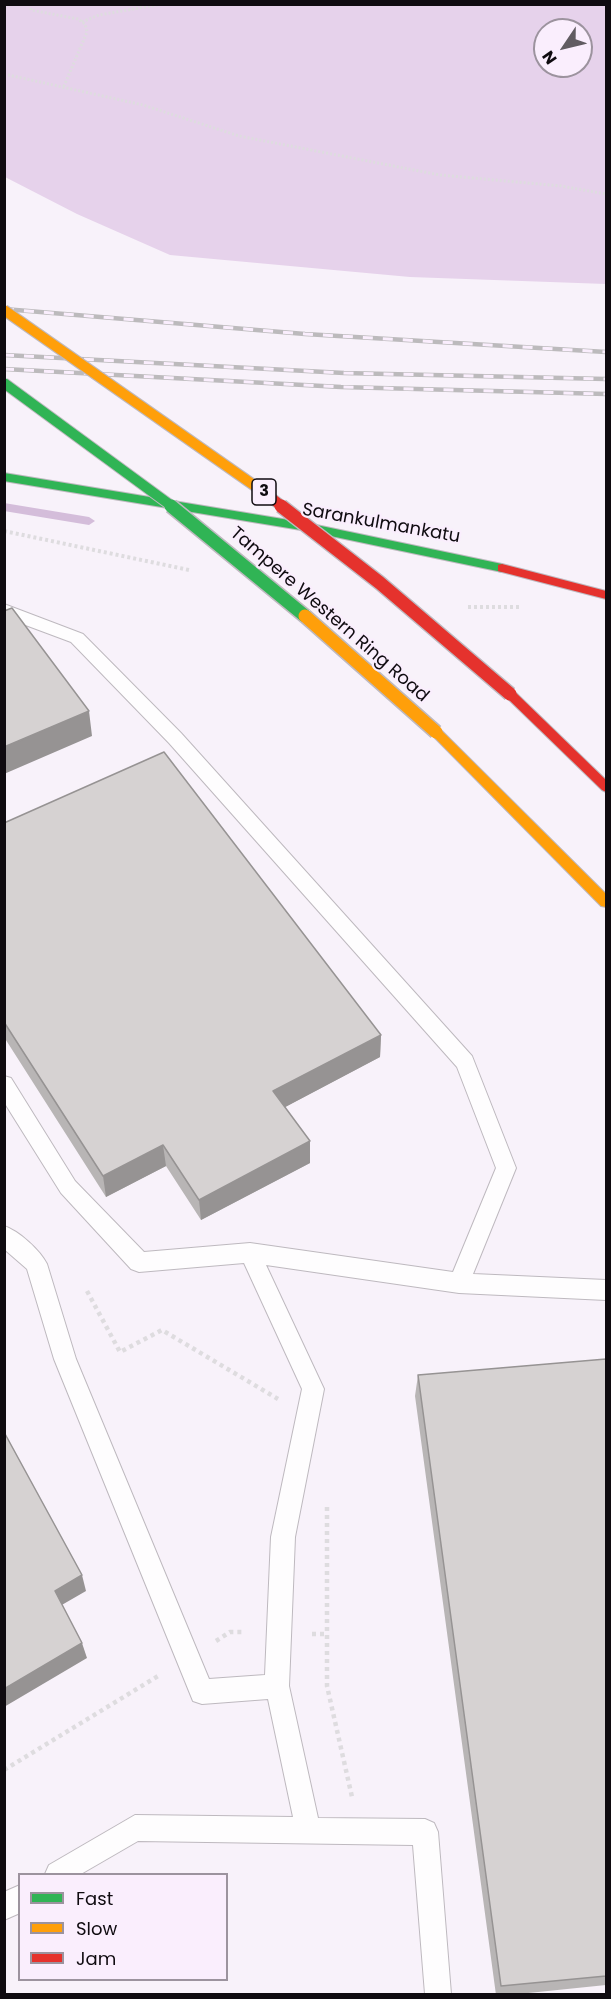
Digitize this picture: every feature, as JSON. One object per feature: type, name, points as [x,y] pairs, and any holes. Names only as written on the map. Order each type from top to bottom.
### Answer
[{"type":"main road","name":"3","points":[[4,310],[142,402],[363,569],[510,694],[606,787]]},
{"type":"main road","name":"Tampere Western Ring Road","points":[[4,383],[126,469],[243,563],[436,732],[606,902]]},
{"type":"main road","name":"Sarankulmankatu","points":[[4,477],[422,548],[521,569],[606,595]]},
{"type":"lane","points":[[4,610],[77,638],[175,738],[465,1062],[507,1168],[459,1283]]},
{"type":"lane","points":[[4,1084],[68,1187],[139,1262],[250,1253],[459,1283],[606,1290]]},
{"type":"lane","points":[[4,1235],[36,1264],[65,1359],[202,1692],[277,1686]]},
{"type":"lane","points":[[250,1253],[312,1389],[283,1537],[277,1686],[308,1829]]},
{"type":"lane","points":[[61,1873],[135,1828],[425,1832],[438,1995]]},
{"type":"lane","points":[[4,1907],[18,1899]]},
{"type":"path","points":[[30,4],[32,10],[81,22],[99,15],[162,4]]},
{"type":"path","points":[[64,86],[87,32],[81,22]]},
{"type":"path","points":[[4,74],[143,105],[250,138],[440,175],[561,186],[606,194]]},
{"type":"shaded area","points":[[4,5],[606,5],[606,284],[410,277],[170,255],[77,214],[5,177]]},
{"type":"building","points":[[12,608],[89,711],[4,747],[4,611]]},
{"type":"building","points":[[164,752],[381,1035],[273,1091],[310,1141],[199,1200],[163,1145],[103,1176],[4,1022],[4,823]]},
{"type":"building","points":[[606,1359],[606,1976],[501,1986],[418,1375]]},
{"type":"building","points":[[4,1432],[82,1575],[55,1591],[82,1643],[4,1689]]},
{"type":"waterway","points":[[4,507],[89,521]]},
{"type":"railway","points":[[4,309],[305,334],[606,352]]},
{"type":"railway","points":[[4,355],[344,373],[606,379]]},
{"type":"railway","points":[[4,369],[341,387],[606,394]]},
{"type":"traffic: fast","points":[[4,383],[158,495],[305,616]]},
{"type":"traffic: fast","points":[[4,477],[307,527],[502,568]]},
{"type":"traffic: slow","points":[[4,310],[265,493]]},
{"type":"traffic: slow","points":[[305,616],[436,732]]},
{"type":"traffic: slow","points":[[436,732],[606,902]]},
{"type":"traffic: jam","points":[[265,493],[380,583],[510,694]]},
{"type":"traffic: jam","points":[[502,568],[606,595]]},
{"type":"traffic: jam","points":[[510,694],[606,787]]}]
